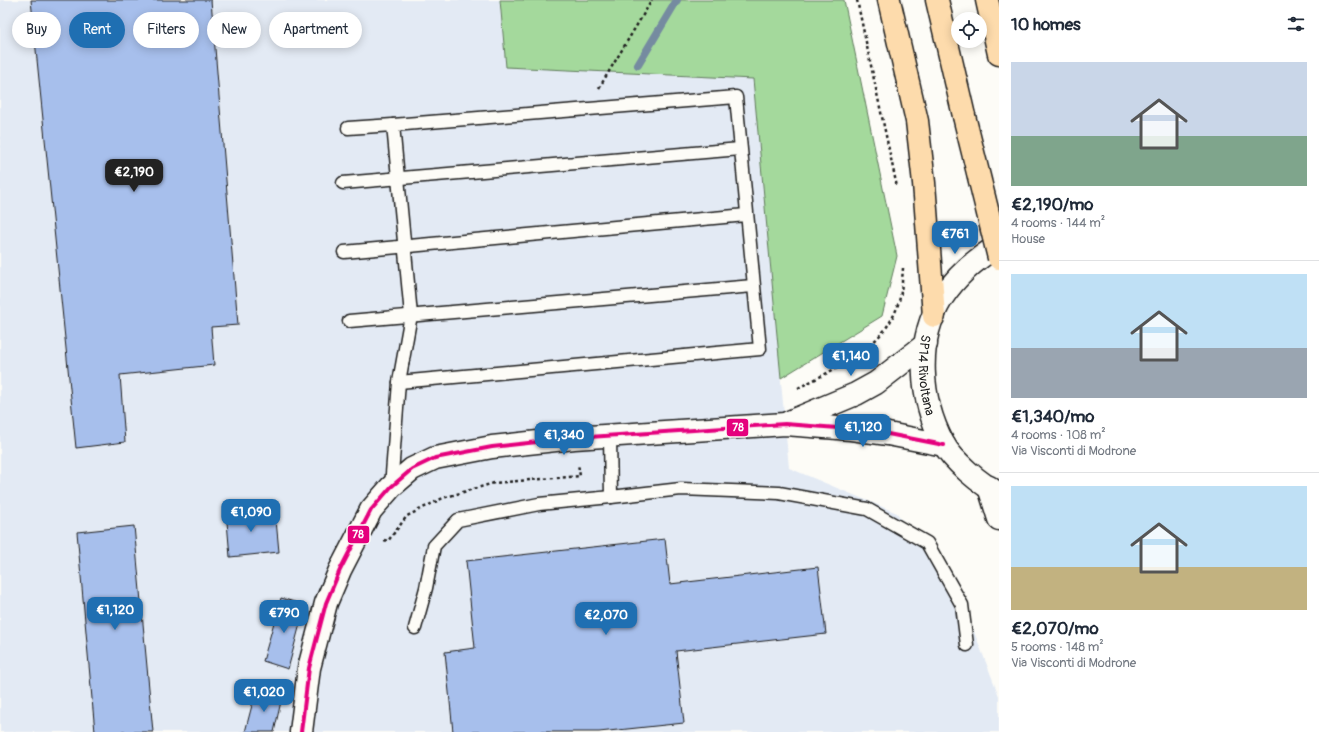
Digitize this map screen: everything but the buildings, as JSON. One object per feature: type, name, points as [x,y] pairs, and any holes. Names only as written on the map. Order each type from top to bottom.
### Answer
[{"type":"highway","points":[[889,0],[918,121],[934,316]]},
{"type":"highway","points":[[937,0],[999,258]]},
{"type":"highway","points":[[987,0],[999,54]]},
{"type":"street","name":"SP14 Rivoltana","points":[[999,245],[983,255],[967,268],[941,299],[934,316],[923,357],[923,378],[926,398],[931,417],[944,445],[964,468],[979,481],[994,490],[999,519]]},
{"type":"street","points":[[785,424],[856,394],[876,383],[926,344]]},
{"type":"street","points":[[301,732],[309,668],[326,604],[340,570],[371,510],[391,487],[412,469],[435,458],[492,447],[574,438],[785,424],[851,429],[944,445]]},
{"type":"lane","points":[[348,128],[736,96],[746,215],[760,350],[399,382]]},
{"type":"lane","points":[[391,487],[399,382],[411,316],[393,125]]},
{"type":"lane","points":[[343,183],[740,149]]},
{"type":"lane","points":[[344,252],[746,215]]},
{"type":"lane","points":[[349,321],[753,286]]},
{"type":"lane","points":[[610,436],[611,497]]},
{"type":"lane","points":[[415,628],[426,588],[434,546],[458,520],[539,504],[681,489],[780,493],[868,509],[927,543],[962,605],[967,645]]},
{"type":"path","points":[[587,109],[652,0]]},
{"type":"shaded area","points":[[0,0],[500,0],[506,67],[753,79],[789,468],[897,513],[966,611],[999,696],[999,732],[0,732]]},
{"type":"green space","points":[[500,0],[844,0],[897,256],[882,316],[781,378],[753,79],[506,67]]},
{"type":"waterway","points":[[638,65],[677,0]]},
{"type":"transit line","name":"78","points":[[301,732],[309,668],[326,603],[340,570],[371,510],[391,487],[412,469],[435,458],[492,447],[574,438],[785,424],[851,429],[888,434],[944,445]]}]
